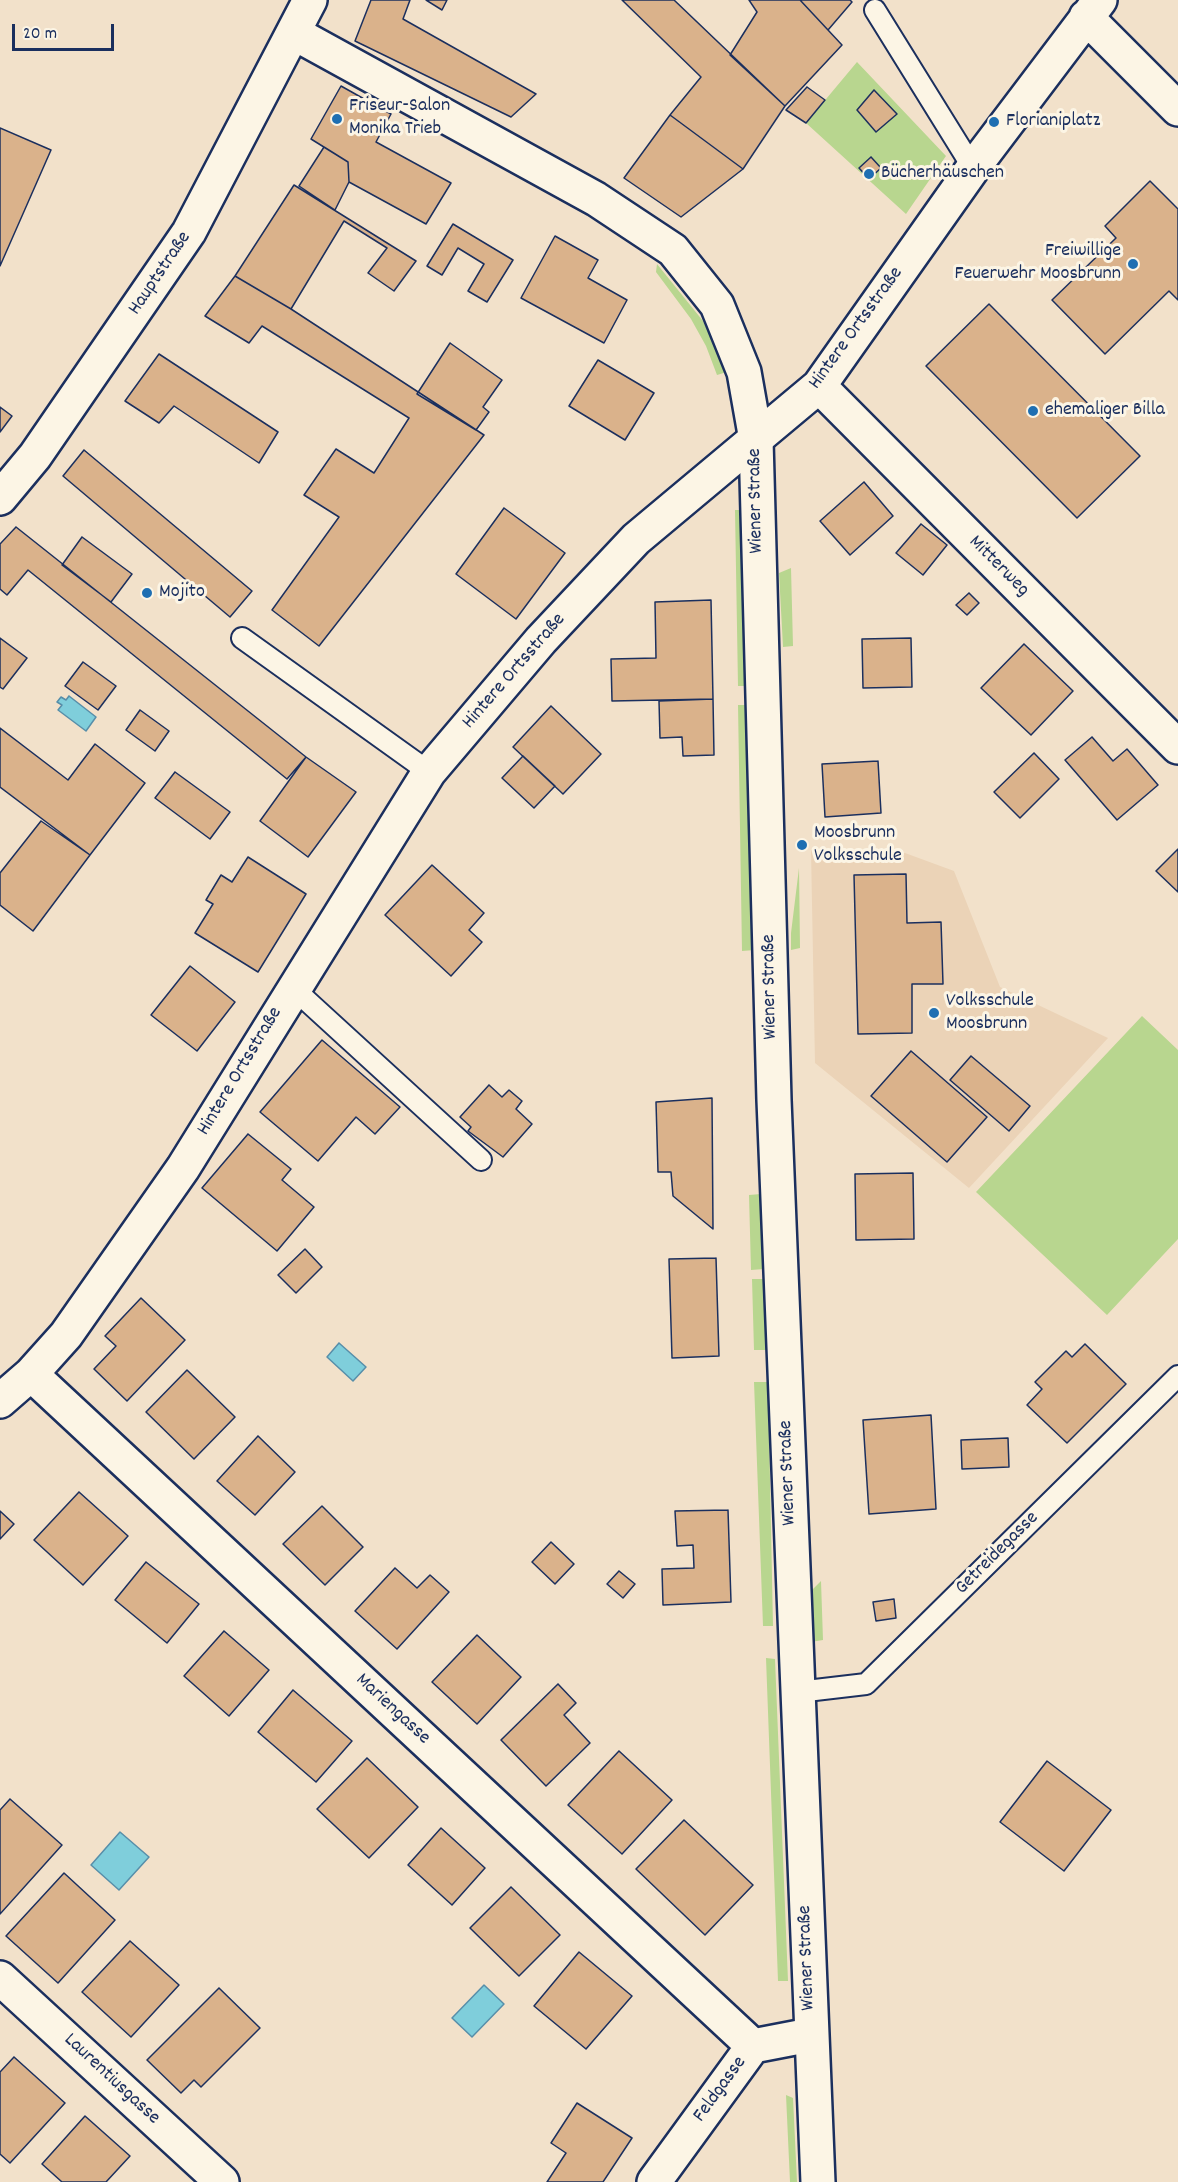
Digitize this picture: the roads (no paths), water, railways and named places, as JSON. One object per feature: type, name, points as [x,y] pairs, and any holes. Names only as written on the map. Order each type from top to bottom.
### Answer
[{"type":"street","name":"Hauptstraße","points":[[0,498],[35,456],[189,232],[310,0]]},
{"type":"street","points":[[1093,9],[1178,110]]},
{"type":"street","name":"Hintere Ortsstraße","points":[[0,1401],[31,1374],[66,1335],[183,1168],[429,771],[541,640],[621,554],[671,507],[756,440],[819,386],[973,168],[1093,9]]},
{"type":"street","name":"Wiener Straße","points":[[294,33],[596,199],[673,250],[717,305],[744,372],[756,440],[774,1100],[810,2035],[818,2182]]},
{"type":"street","name":"Mitterweg","points":[[819,386],[1178,747]]},
{"type":"street","name":"Mariengasse","points":[[31,1374],[753,2046]]},
{"type":"street","name":"Laurentiusgasse","points":[[0,1978],[222,2182]]},
{"type":"street","name":"Feldgasse","points":[[654,2182],[753,2046],[810,2035]]},
{"type":"lane","points":[[874,10],[973,168]]},
{"type":"lane","points":[[242,638],[429,771]]},
{"type":"lane","points":[[293,988],[481,1160]]},
{"type":"lane","name":"Getreidegasse","points":[[798,1692],[866,1684],[1178,1376]]},
{"type":"water","points":[[69,696],[96,717],[86,731],[58,710],[62,705],[57,702],[61,697],[66,700]]},
{"type":"water","points":[[339,1343],[366,1367],[353,1381],[327,1357]]},
{"type":"water","points":[[120,1832],[149,1857],[119,1890],[91,1865]]},
{"type":"water","points":[[484,1985],[504,2004],[472,2037],[452,2018]]},
{"type":"place","name":"Friseur-Salon Monika Trieb","points":[[337,119]]},
{"type":"place","name":"Florianiplatz","points":[[994,122]]},
{"type":"place","name":"Bücherhäuschen","points":[[869,174]]},
{"type":"place","name":"Freiwillige Feuerwehr Moosbrunn","points":[[1133,264]]},
{"type":"place","name":"ehemaliger Billa","points":[[1033,411]]},
{"type":"place","name":"Mojito","points":[[147,593]]},
{"type":"place","name":"Moosbrunn Volksschule","points":[[802,845]]},
{"type":"place","name":"Volksschule Moosbrunn","points":[[934,1013]]}]
